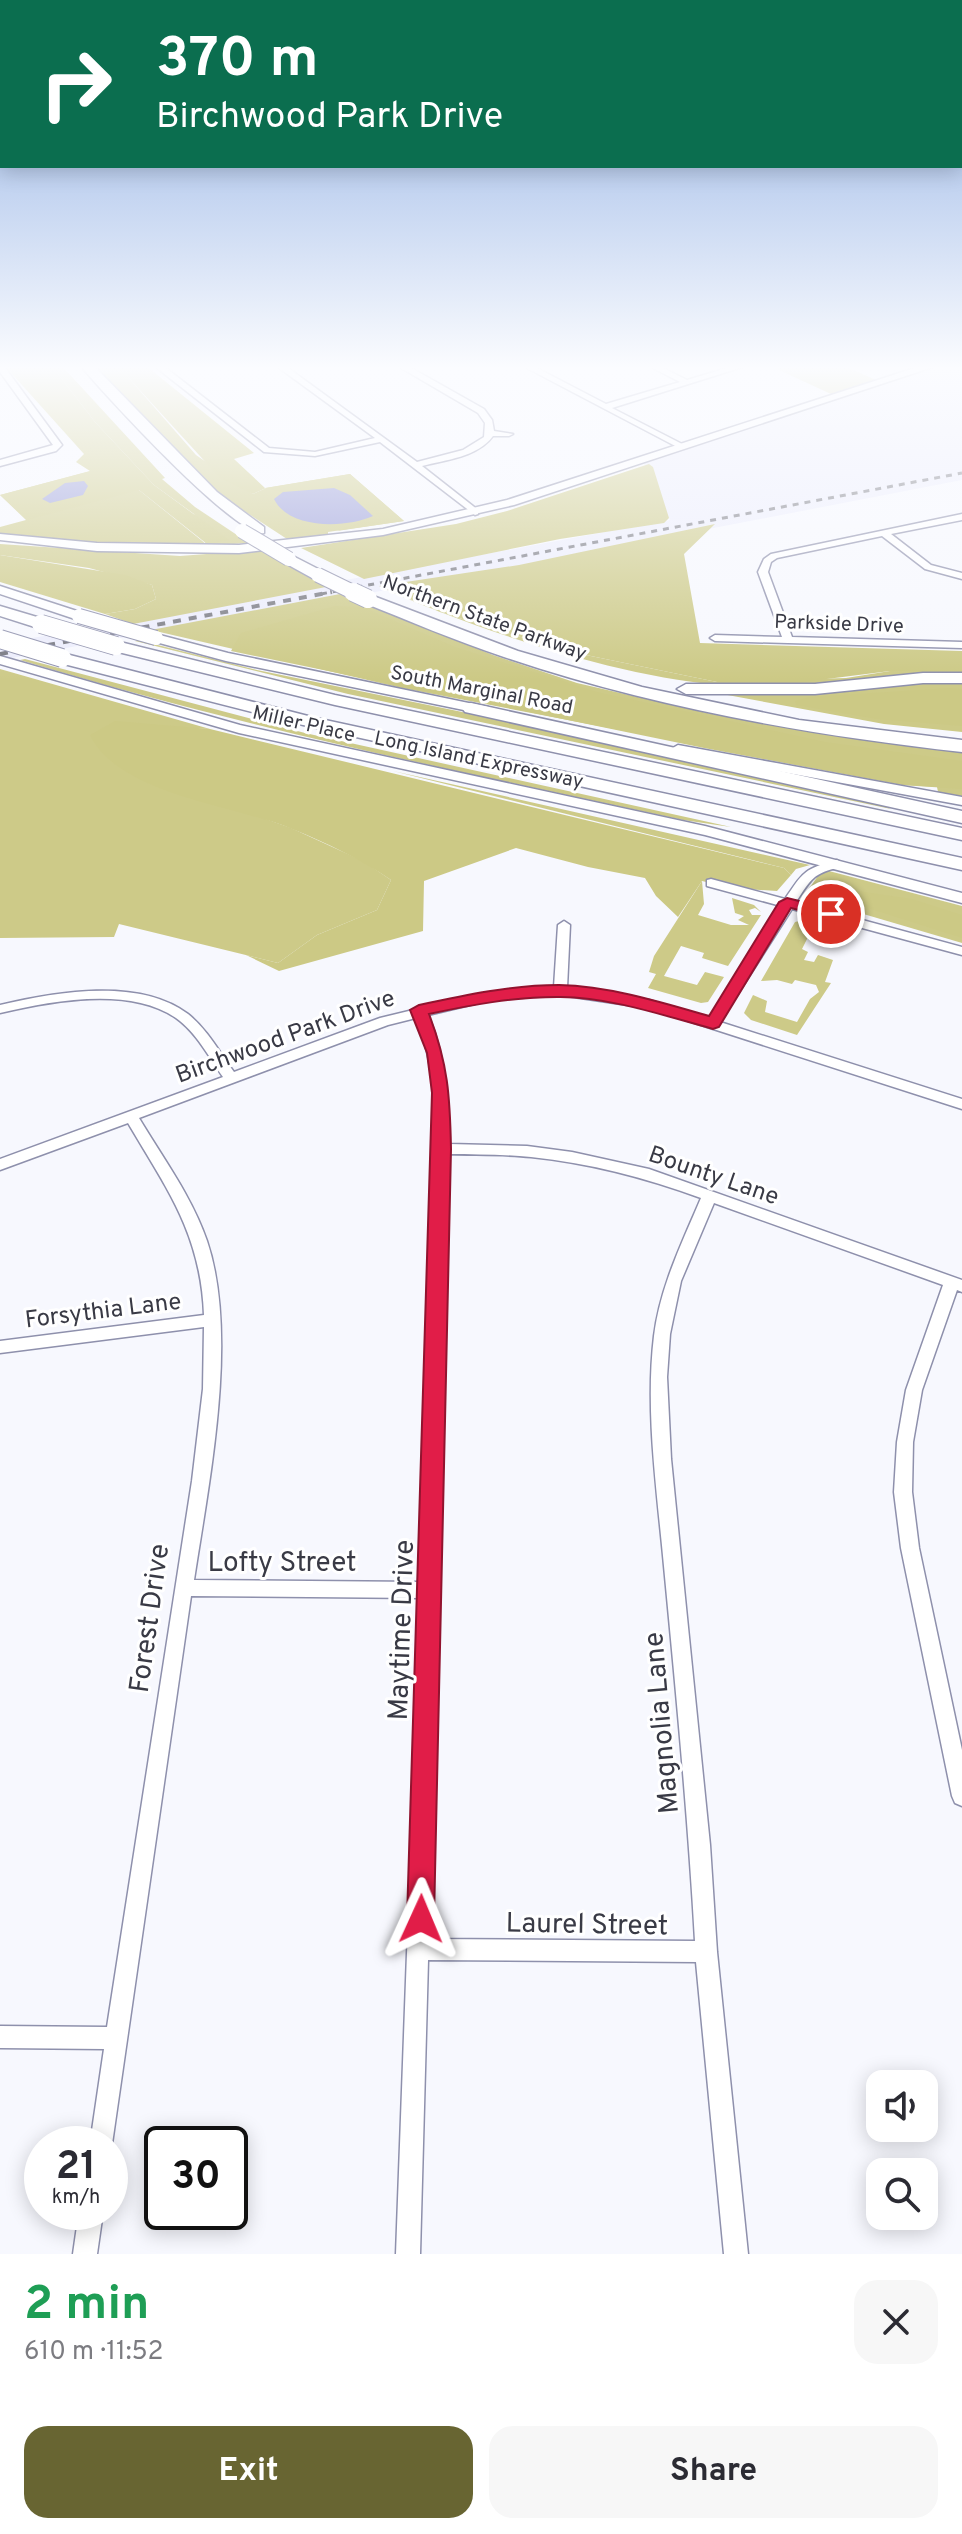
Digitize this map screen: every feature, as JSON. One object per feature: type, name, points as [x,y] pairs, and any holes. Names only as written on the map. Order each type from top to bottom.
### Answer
[{"type":"highway","name":"Northern State Parkway","points":[[170,470],[242,531],[372,596],[530,661],[670,698],[806,725],[962,746]]},
{"type":"highway","name":"Northern State Parkway","points":[[186,470],[212,495],[289,553]]},
{"type":"highway","name":"Northern State Parkway","points":[[372,596],[515,643],[728,702],[962,736]]},
{"type":"highway","name":"Long Island Expressway","points":[[0,611],[116,646],[335,700],[962,834]]},
{"type":"highway","name":"Long Island Expressway","points":[[0,639],[299,719],[962,867]]},
{"type":"highway","points":[[686,689],[815,689],[909,679],[962,678]]},
{"type":"highway","points":[[471,708],[962,817]]},
{"type":"main road","points":[[0,537],[97,547],[239,549],[289,553],[475,512],[608,470]]},
{"type":"main road","name":"South Marginal Road","points":[[0,590],[79,616],[226,657],[831,779],[962,801]]},
{"type":"main road","name":"Miller Place","points":[[0,660],[272,737],[630,814],[962,898]]},
{"type":"street","points":[[423,470],[475,512]]},
{"type":"street","points":[[788,639],[764,578],[767,561],[782,553],[962,517]]},
{"type":"street","points":[[882,532],[928,567],[962,576]]},
{"type":"street","name":"Parkside Drive","points":[[715,638],[962,645]]},
{"type":"street","points":[[713,1023],[787,902],[807,875],[837,864]]},
{"type":"street","points":[[711,883],[962,951]]},
{"type":"street","points":[[560,991],[564,925]]},
{"type":"street","name":"Birchwood Park Drive","points":[[0,1165],[419,1010],[491,996],[560,991],[649,1004],[962,1104]]},
{"type":"street","points":[[0,1009],[26,1002],[70,997],[150,1000],[183,1016],[231,1078]]},
{"type":"street","name":"Maytime Drive","points":[[408,2254],[420,1949],[442,1149],[441,1093],[435,1053],[419,1010]]},
{"type":"street","name":"Forest Drive","points":[[104,2126],[205,1436],[212,1364],[209,1284],[196,1233],[131,1116]]},
{"type":"street","name":"Bounty Lane","points":[[442,1149],[527,1151],[572,1157],[649,1174],[957,1284]]},
{"type":"street","name":"Magnolia Lane","points":[[710,1195],[673,1281],[662,1334],[659,1377],[663,1459],[700,1845],[706,1952],[736,2254]]},
{"type":"street","points":[[957,1284],[914,1390],[905,1442],[903,1492],[910,1548],[962,1796]]},
{"type":"street","name":"Forsythia Lane","points":[[0,1347],[212,1320]]},
{"type":"street","name":"Lofty Street","points":[[183,1588],[429,1590]]},
{"type":"street","name":"Laurel Street","points":[[420,1949],[706,1952]]},
{"type":"street","points":[[0,2037],[116,2038]]},
{"type":"street","points":[[85,2254],[88,2230]]},
{"type":"shaded area","points":[[140,470],[158,470],[165,478],[162,479],[195,507],[249,543],[157,549],[0,537],[0,527],[26,520],[0,495],[91,471],[139,490],[206,544],[194,514],[154,485]]},
{"type":"shaded area","points":[[140,470],[154,485],[229,540],[207,544],[139,490],[27,520],[0,495],[90,471]]},
{"type":"shaded area","points":[[193,470],[218,470],[253,494],[266,488],[350,474],[404,521],[328,532],[328,536],[287,539],[212,490]]},
{"type":"shaded area","points":[[213,470],[246,470],[265,488],[350,474],[404,521],[337,531],[360,522],[365,506],[334,488],[283,492],[266,488],[253,494],[220,478]]},
{"type":"shaded area","points":[[630,470],[654,470],[669,518],[664,523],[560,539],[364,579],[301,548],[456,524],[507,511]]},
{"type":"shaded area","points":[[647,470],[962,470],[962,480],[507,568],[0,660],[0,644],[670,520]]},
{"type":"shaded area","points":[[715,524],[684,554],[700,643],[962,651],[962,671],[890,671],[795,683],[717,682],[586,655],[510,634],[440,612],[379,586],[519,565]]},
{"type":"shaded area","points":[[0,544],[180,556],[260,550],[326,587],[133,624],[105,614],[135,609],[156,599],[152,585],[89,568],[0,555]]},
{"type":"shaded area","points":[[0,555],[125,575],[152,585],[156,599],[135,609],[105,614],[0,582]]},
{"type":"shaded area","points":[[340,594],[358,605],[370,605],[493,655],[577,683],[707,713],[962,752],[962,796],[938,792],[937,787],[905,785],[402,688],[151,630]]},
{"type":"shaded area","points":[[335,606],[362,607],[455,647],[597,692],[825,742],[962,761],[962,789],[902,785],[704,748],[231,651],[241,633]]},
{"type":"shaded area","points":[[444,613],[586,655],[717,682],[846,678],[890,671],[962,671],[962,674],[788,687],[731,686],[688,681],[598,663],[507,636]]},
{"type":"shaded area","points":[[135,641],[257,670],[560,732],[874,802],[891,809],[348,694]]},
{"type":"shaded area","points":[[20,660],[305,733],[731,827],[683,820],[349,747],[184,706]]},
{"type":"shaded area","points":[[0,669],[210,729],[163,727],[249,813],[291,828],[363,861],[391,880],[377,910],[317,935],[278,963],[119,924],[114,937],[0,938]]},
{"type":"shaded area","points":[[919,682],[962,682],[962,732],[884,724],[722,694],[816,693]]},
{"type":"shaded area","points":[[962,689],[962,726],[877,719],[796,705],[795,701],[810,697]]},
{"type":"shaded area","points":[[115,721],[210,729],[784,868],[791,875],[777,891],[731,888],[702,881],[678,917],[656,896],[645,878],[516,848],[424,881],[423,931],[279,971],[246,955],[278,963],[317,935],[377,910],[391,880],[343,852],[292,829],[180,796],[126,772],[105,755],[90,735]]},
{"type":"shaded area","points":[[393,771],[810,865],[796,869],[791,875],[784,868]]},
{"type":"shaded area","points":[[829,871],[962,906],[962,943],[809,898],[806,893],[820,873]]},
{"type":"shaded area","points":[[702,881],[704,904],[698,915],[731,925],[749,925],[738,920],[744,916],[735,913],[732,898],[754,905],[761,912],[755,908],[749,910],[752,915],[761,915],[728,966],[702,958],[704,953],[681,946],[664,976],[697,985],[705,972],[724,977],[708,1002],[701,1003],[648,988],[656,974],[649,972],[654,956]]},
{"type":"shaded area","points":[[830,887],[912,899],[962,915],[962,938],[824,894]]},
{"type":"shaded area","points":[[803,920],[837,930],[808,937],[802,949],[808,952],[804,960],[814,962],[818,955],[833,960],[825,982],[831,983],[797,1035],[751,1020],[744,1013],[753,995],[767,1001],[765,1012],[797,1022],[810,999],[819,992],[816,985],[795,980],[792,984],[777,980],[761,981],[795,922]]},
{"type":"water","points":[[84,481],[88,486],[83,495],[50,503],[42,499],[65,483]]},
{"type":"water","points":[[334,488],[350,495],[373,516],[349,523],[319,524],[292,516],[281,509],[274,499],[283,492]]},
{"type":"railway","points":[[321,594],[962,473]]},
{"type":"railway","points":[[0,654],[332,592]]},
{"type":"route","points":[[421,1919],[442,1149],[441,1093],[435,1053],[419,1010],[491,996],[560,991],[649,1004],[713,1023],[787,902],[831,914]]}]
